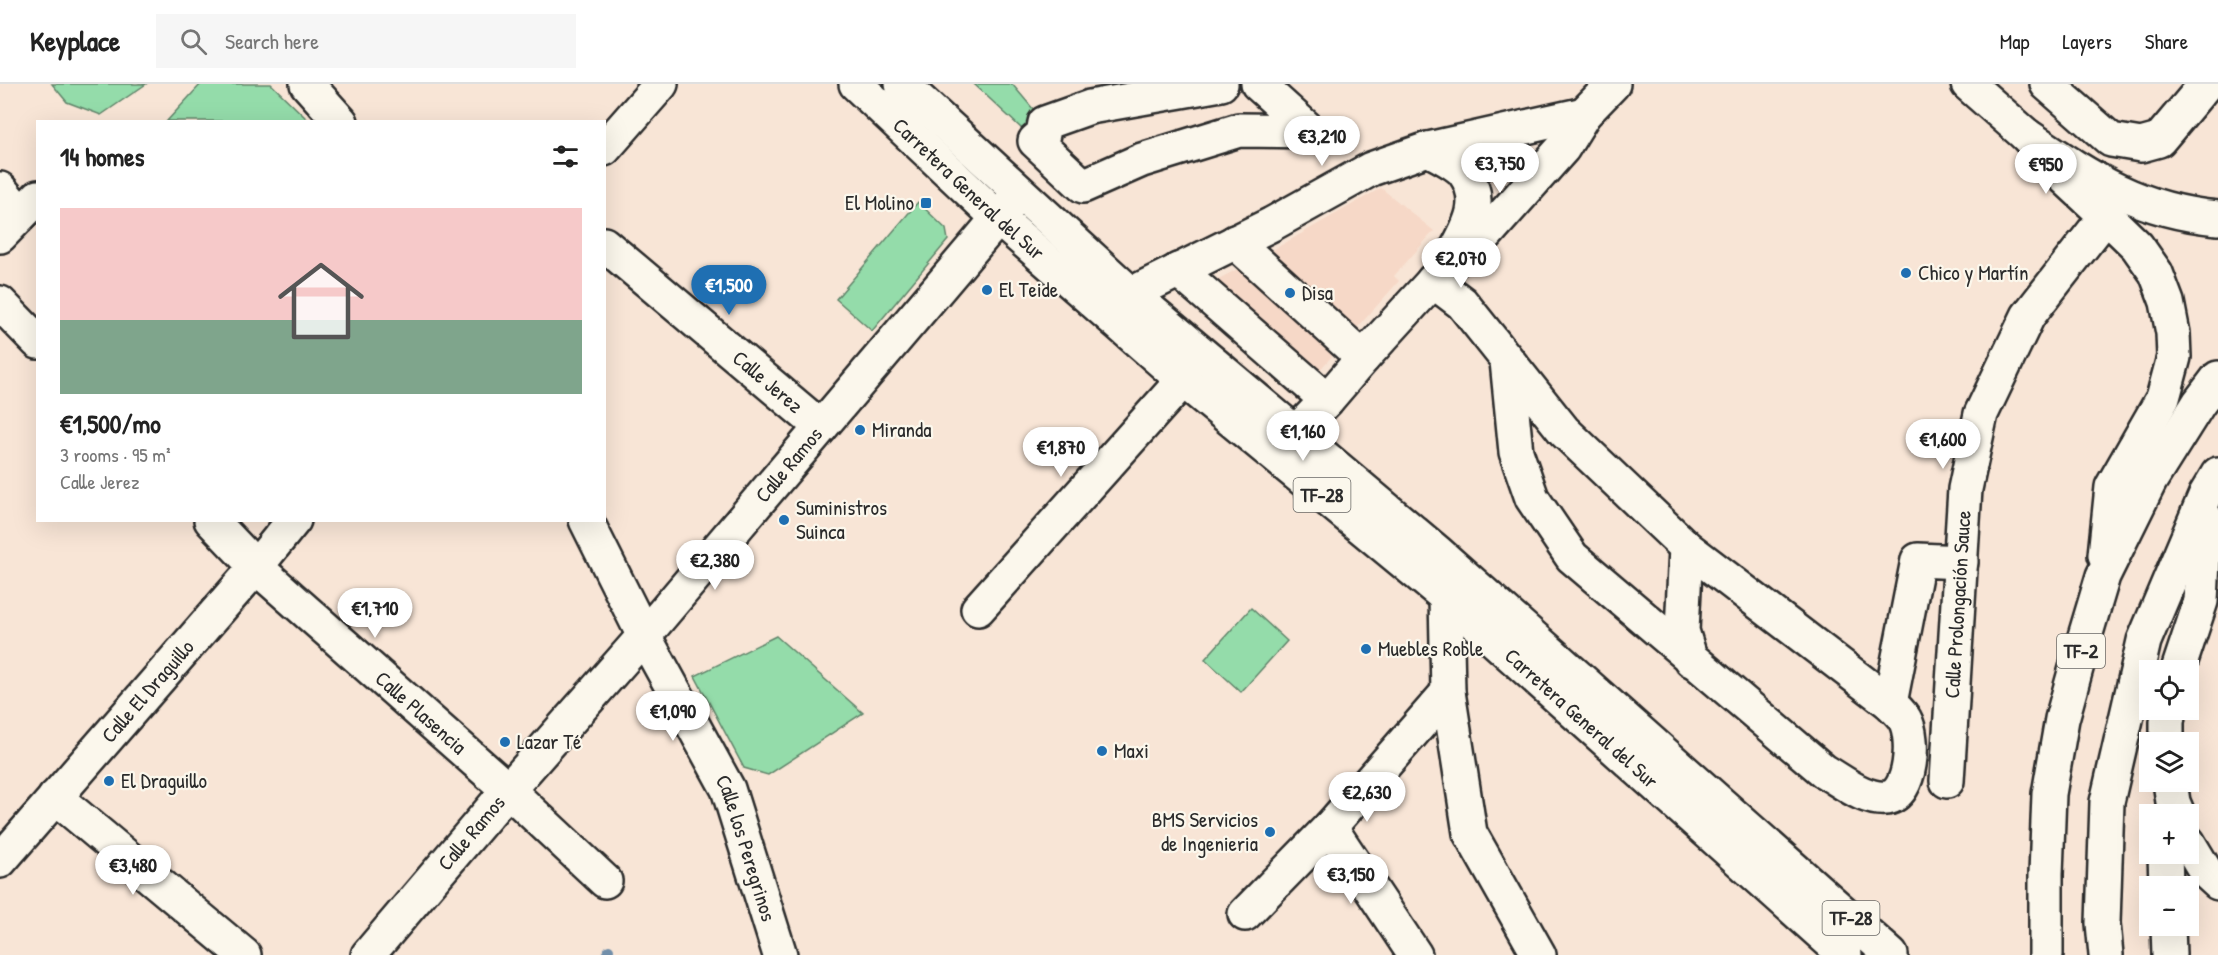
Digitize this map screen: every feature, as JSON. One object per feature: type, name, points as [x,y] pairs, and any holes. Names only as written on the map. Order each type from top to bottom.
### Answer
[{"type":"main road","points":[[307,84],[339,120]]},
{"type":"main road","points":[[606,147],[662,84]]},
{"type":"main road","name":"Carretera General del Sur","points":[[856,84],[998,218],[1122,306],[1285,444],[1446,597],[1800,893],[1891,955]]},
{"type":"main road","name":"Carretera General del Sur","points":[[902,84],[1020,192],[1122,306],[1183,380],[1285,444],[1427,544],[1800,893],[1845,955]]},
{"type":"main road","points":[[1221,84],[1090,107],[1045,123],[1043,134],[1035,141],[1083,186],[1143,160],[1239,130],[1310,131],[1258,84]]},
{"type":"main road","points":[[1285,444],[1440,273],[1482,239],[1563,148],[1584,114],[1613,84]]},
{"type":"main road","points":[[1968,84],[2026,135],[2064,177],[2137,246],[2156,273],[2167,302],[2174,357],[2163,398],[2112,487],[2103,576]]},
{"type":"main road","points":[[2047,84],[2111,141],[2141,145],[2159,140],[2206,84]]},
{"type":"main road","points":[[1122,306],[1178,270],[1371,169],[1428,149],[1584,114]]},
{"type":"main road","points":[[2026,135],[2088,176],[2144,204],[2195,216],[2218,218]]},
{"type":"main road","points":[[1428,149],[1463,171],[1475,196],[1472,222],[1440,273]]},
{"type":"main road","points":[[0,189],[19,216]]},
{"type":"main road","name":"Calle Ramos","points":[[368,955],[508,790],[644,636],[1020,192]]},
{"type":"main road","name":"Calle Prolongación Sauce","points":[[1947,781],[1965,489],[1981,414],[2028,316],[2106,216]]},
{"type":"main road","points":[[1235,242],[1363,357]]},
{"type":"main road","name":"Calle Jerez","points":[[606,246],[821,427]]},
{"type":"main road","points":[[1178,270],[1327,400]]},
{"type":"main road","points":[[1440,273],[1563,431],[1686,547],[1890,703],[1905,720],[1911,737],[1908,772],[1898,792],[1888,798],[1869,797],[1824,771],[1572,557],[1532,498],[1516,452],[1507,361]]},
{"type":"main road","points":[[0,303],[36,340]]},
{"type":"main road","name":"TF-2","points":[[2046,955],[2049,794],[2062,719],[2103,576],[2150,481],[2199,402],[2218,378]]},
{"type":"main road","points":[[978,609],[1183,380]]},
{"type":"main road","points":[[2181,660],[2201,601],[2212,484]]},
{"type":"main road","points":[[2106,955],[2103,923],[2107,802],[2144,641],[2212,484]]},
{"type":"main road","name":"Calle Plasencia","points":[[213,522],[256,567],[508,790],[605,881]]},
{"type":"main road","name":"Calle El Draguillo","points":[[0,861],[256,567],[292,522]]},
{"type":"main road","name":"Calle los Peregrinos","points":[[587,522],[644,636],[728,789],[780,955]]},
{"type":"main road","points":[[1686,547],[1682,630],[1691,660]]},
{"type":"main road","points":[[1890,703],[1918,560],[1961,562]]},
{"type":"main road","points":[[1446,597],[1448,692],[1470,833],[1539,955]]},
{"type":"main road","points":[[1245,914],[1330,827],[1448,692]]},
{"type":"main road","points":[[55,797],[244,955]]},
{"type":"main road","points":[[1330,827],[1415,955]]},
{"type":"main road","points":[[2199,860],[2206,872],[2218,883]]},
{"type":"main road","points":[[2168,936],[2169,955]]},
{"type":"shaded area","name":"Disa","points":[[1381,188],[1434,231],[1394,276],[1399,281],[1300,392],[1182,296],[1255,260]]},
{"type":"green space","points":[[52,84],[146,84],[101,115],[67,102]]},
{"type":"green space","points":[[201,84],[271,84],[308,120],[168,120]]},
{"type":"green space","points":[[974,84],[1012,84],[1045,123],[1035,141]]},
{"type":"green space","points":[[918,202],[946,229],[948,240],[872,331],[836,299]]},
{"type":"green space","points":[[1251,608],[1287,641],[1241,692],[1205,659]]},
{"type":"green space","points":[[776,636],[863,713],[768,775],[744,768],[695,676]]},
{"type":"waterway","points":[[606,955],[609,950]]},
{"type":"place","name":"El Molino","points":[[926,203]]},
{"type":"place","name":"Chico y Martín","points":[[1906,273]]},
{"type":"place","name":"El Teide","points":[[987,290]]},
{"type":"place","name":"Disa","points":[[1290,293]]},
{"type":"place","name":"Miranda","points":[[860,430]]},
{"type":"place","name":"Suministros Suinca","points":[[784,520]]},
{"type":"place","name":"Muebles Roble","points":[[1366,649]]},
{"type":"place","name":"Lazar Té","points":[[505,742]]},
{"type":"place","name":"Maxi","points":[[1102,751]]},
{"type":"place","name":"El Draguillo","points":[[109,781]]},
{"type":"place","name":"BMS Servicios de Ingenieria","points":[[1270,832]]}]
